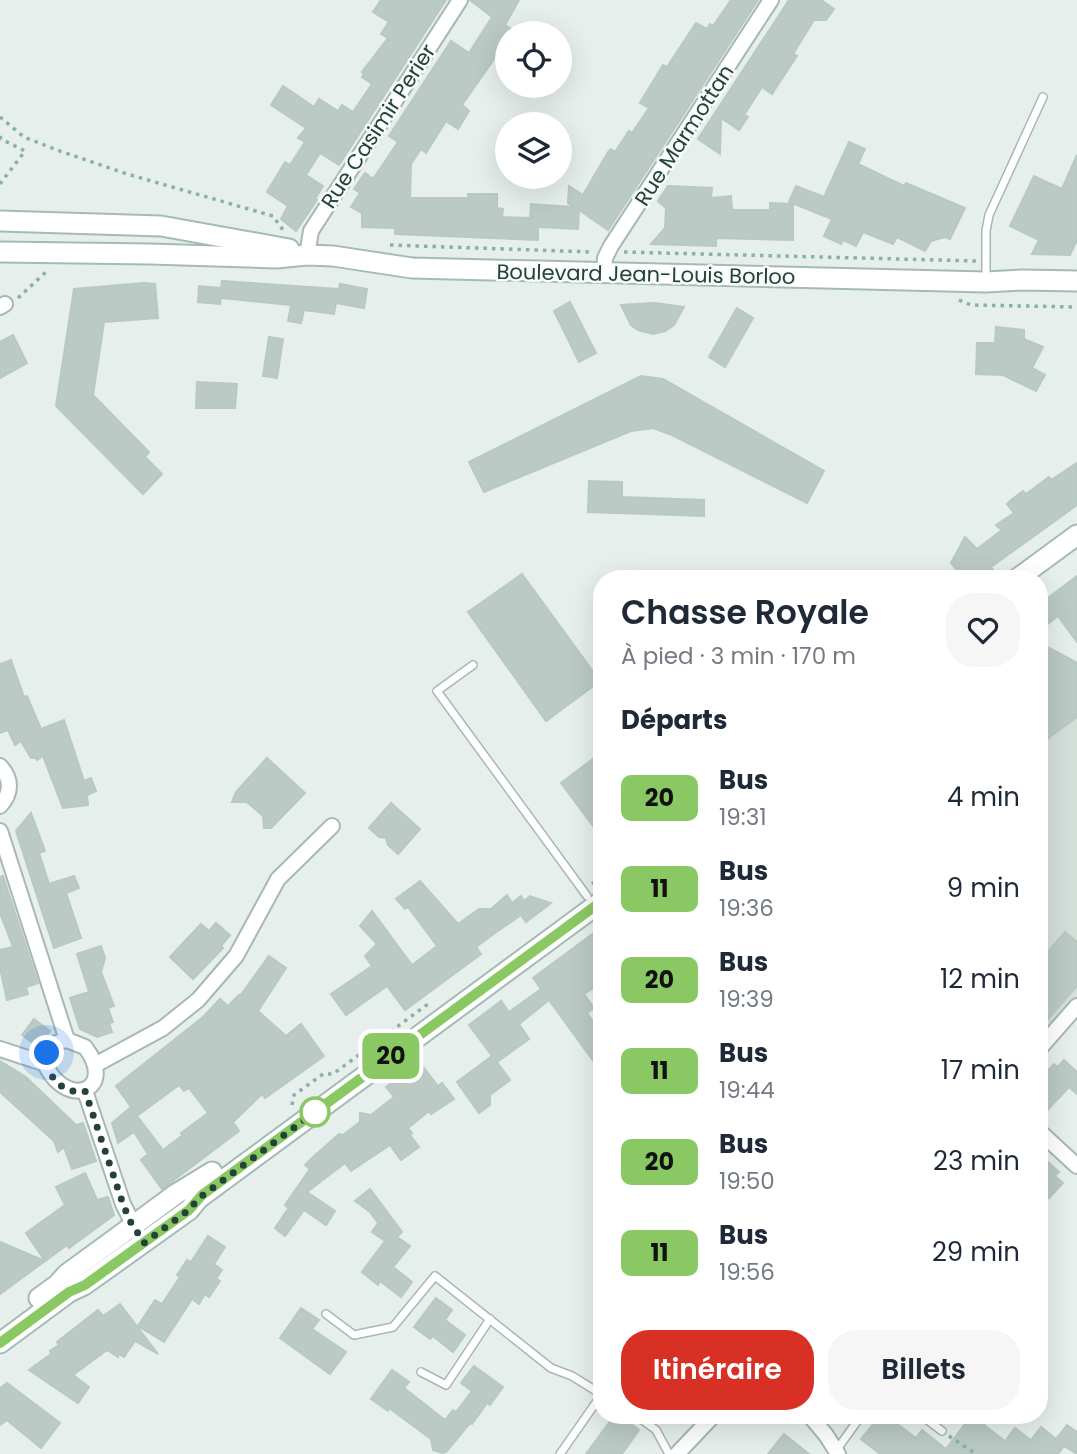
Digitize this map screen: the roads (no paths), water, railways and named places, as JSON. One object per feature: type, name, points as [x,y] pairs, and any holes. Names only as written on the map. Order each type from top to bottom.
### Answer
[{"type":"main road","name":"Boulevard Jean-Louis Borloo","points":[[0,221],[174,228],[283,248],[307,256]]},
{"type":"main road","name":"Boulevard Jean-Louis Borloo","points":[[0,252],[340,257],[412,268],[986,282],[1077,281]]},
{"type":"main road","name":"Boulevard Jean-Louis Borloo","points":[[986,282],[1028,291],[1077,292]]},
{"type":"main road","points":[[1029,570],[1077,535]]},
{"type":"main road","points":[[1048,572],[1077,551]]},
{"type":"main road","points":[[0,1327],[176,1194],[195,1185],[593,890]]},
{"type":"main road","points":[[0,1343],[189,1210],[202,1195],[593,890]]},
{"type":"street","name":"Rue Casimir Perier","points":[[307,256],[311,231],[460,0]]},
{"type":"street","name":"Rue Marmottan","points":[[604,273],[608,252],[771,0]]},
{"type":"street","points":[[0,766],[7,776],[9,788],[0,806]]},
{"type":"street","points":[[94,1065],[163,1028],[198,1000],[236,956],[278,879],[332,826]]},
{"type":"street","points":[[0,831],[67,1040]]},
{"type":"street","points":[[1048,1039],[1077,1006]]},
{"type":"street","points":[[1062,1023],[1077,1027]]},
{"type":"street","points":[[67,1040],[85,1048],[94,1065],[96,1079],[92,1086],[77,1093],[65,1088],[50,1074],[46,1064],[51,1046],[58,1041],[67,1040]]},
{"type":"street","points":[[0,1049],[46,1064]]},
{"type":"street","points":[[85,1091],[123,1204],[144,1243]]},
{"type":"street","points":[[1048,1139],[1077,1166]]},
{"type":"street","points":[[677,1454],[705,1424]]},
{"type":"street","points":[[818,1424],[836,1453]]},
{"type":"lane","points":[[986,282],[986,225],[1043,97]]},
{"type":"lane","points":[[473,665],[437,691],[593,882]]},
{"type":"lane","points":[[326,1314],[354,1335],[393,1327],[435,1276],[551,1368],[593,1389]]},
{"type":"lane","points":[[421,1372],[446,1385],[490,1319]]},
{"type":"lane","points":[[560,1454],[593,1407]]},
{"type":"lane","points":[[648,1424],[656,1430],[669,1454]]},
{"type":"lane","points":[[836,1453],[856,1424]]},
{"type":"lane","points":[[933,1424],[942,1431]]}]
